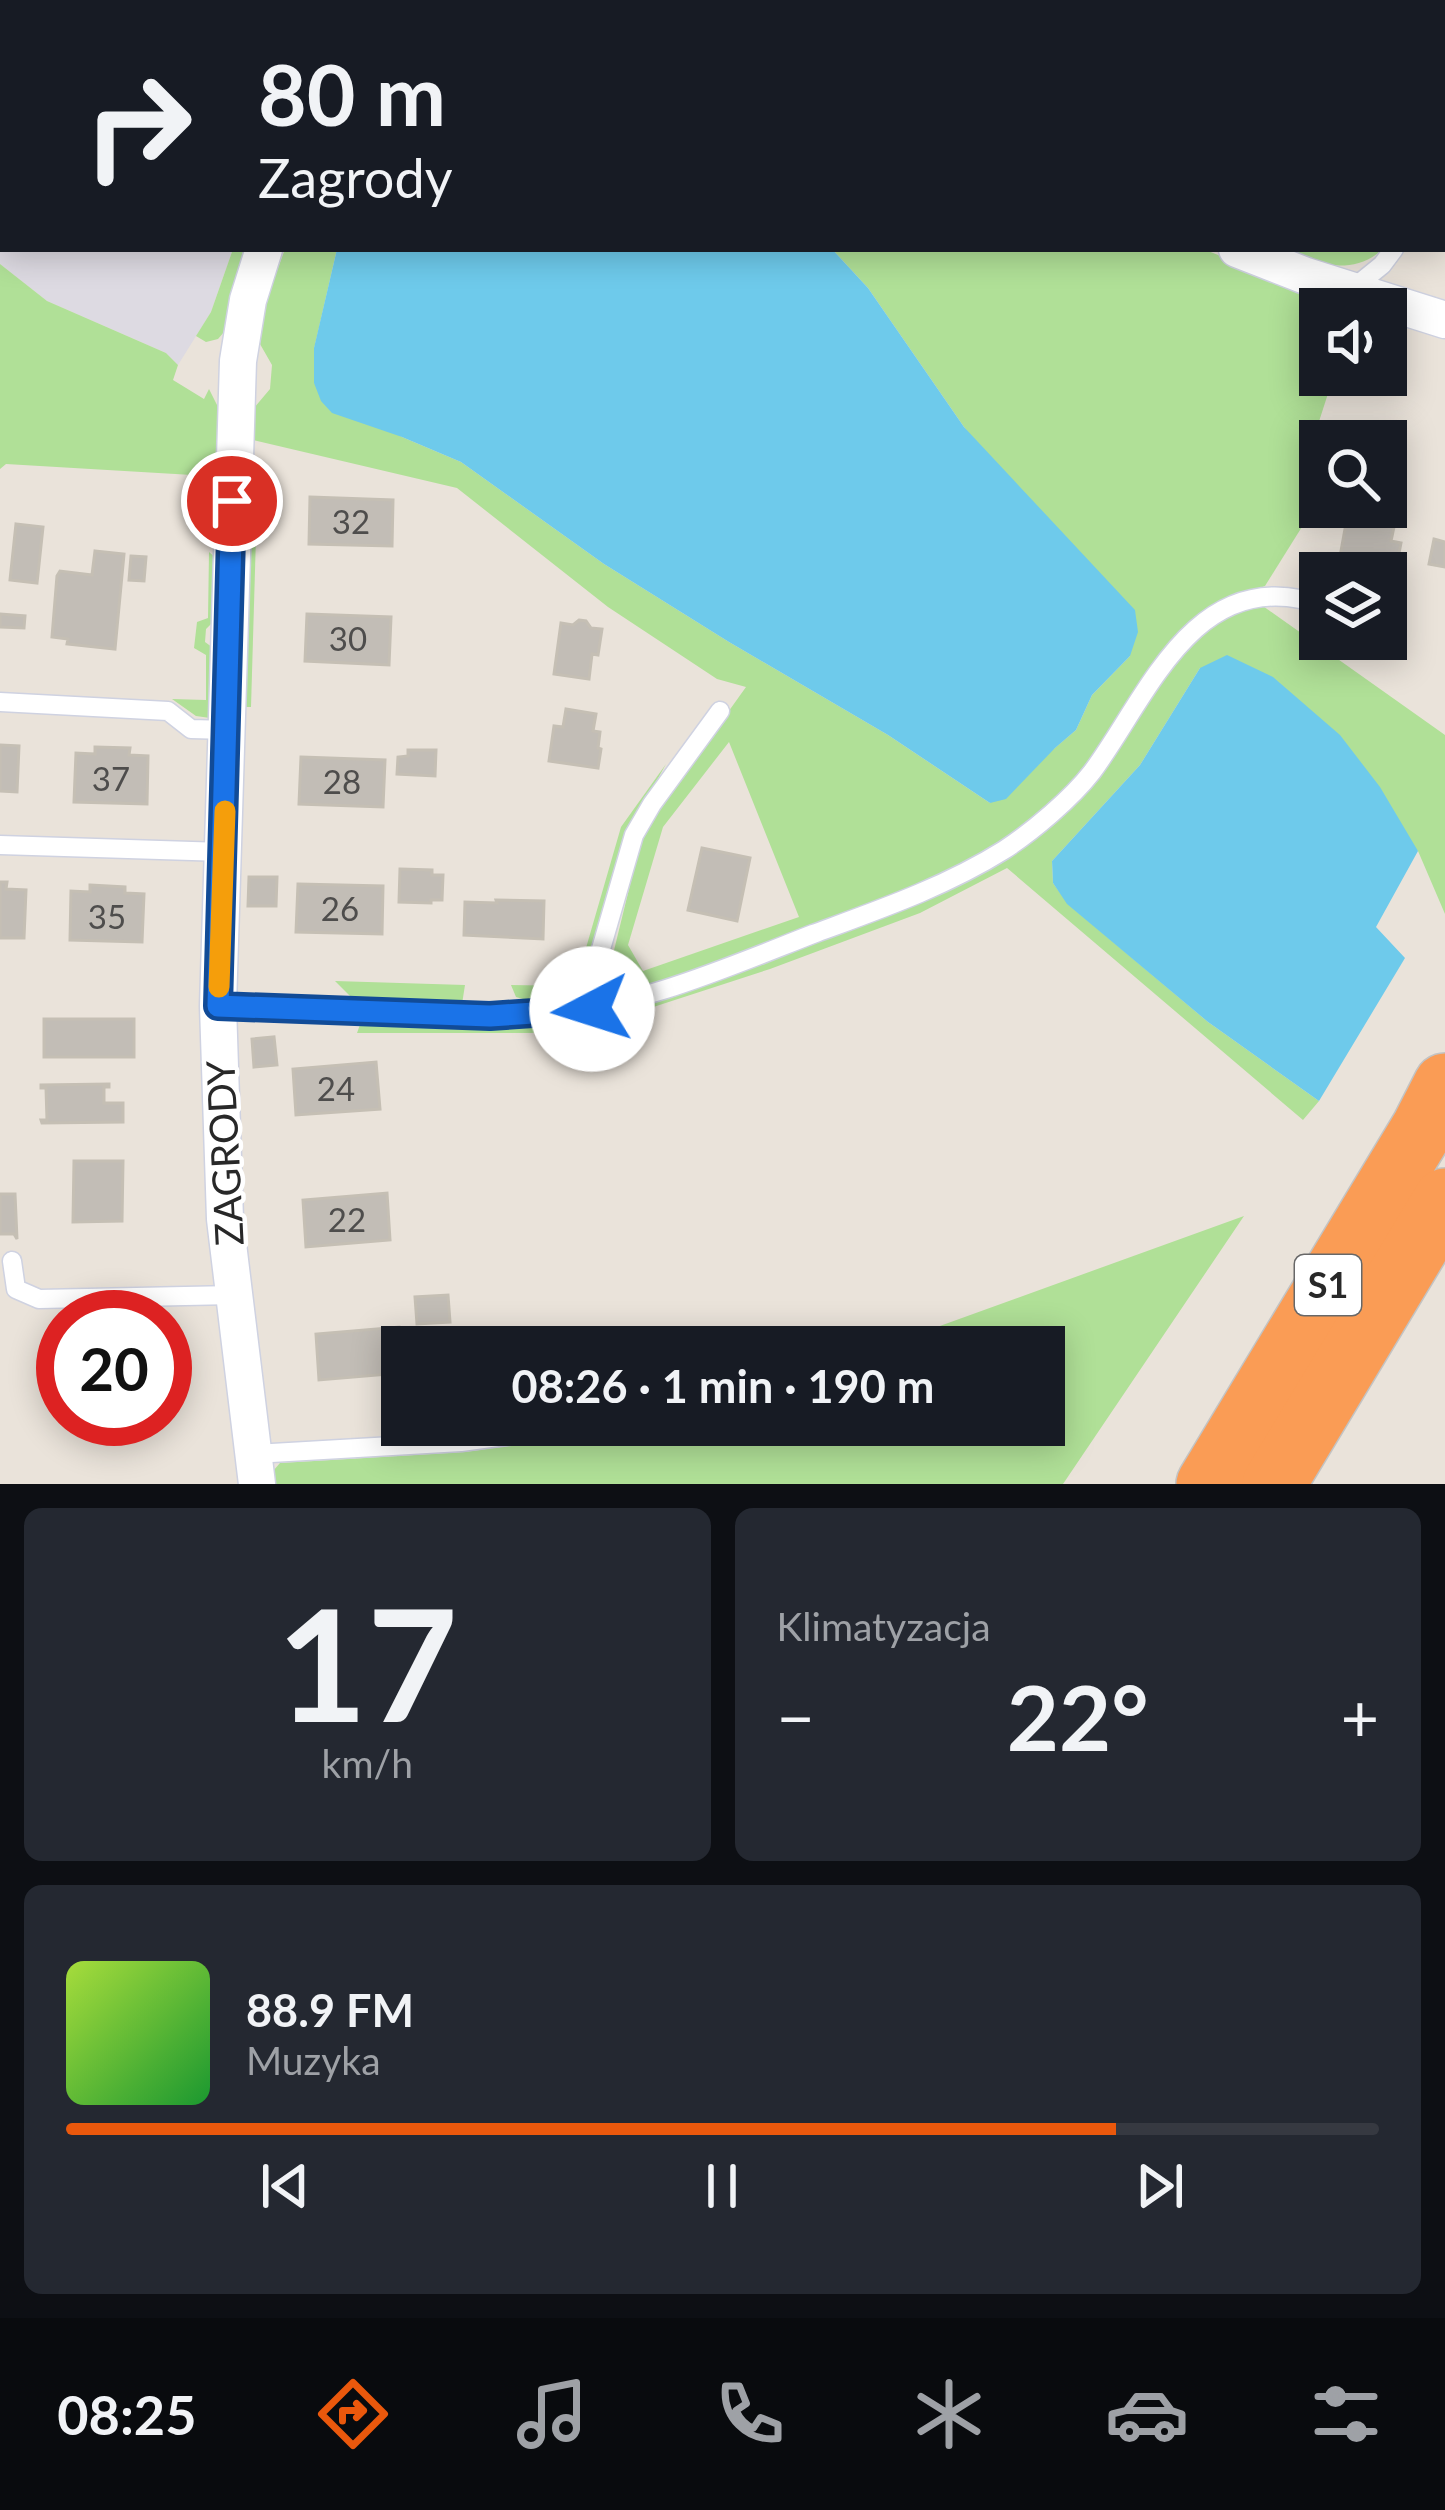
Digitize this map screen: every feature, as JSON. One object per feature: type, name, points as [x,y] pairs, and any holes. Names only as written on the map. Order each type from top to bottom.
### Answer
[{"type":"highway","name":"S1","points":[[1208,1484],[1445,1085]]},
{"type":"highway","name":"S1","points":[[1274,1484],[1445,1200]]},
{"type":"street","name":"ZAGRODY","points":[[255,1469],[225,1219],[218,1006],[238,361],[248,300],[263,252]]},
{"type":"street","points":[[1245,252],[1343,288]]},
{"type":"street","points":[[1407,308],[1445,320]]},
{"type":"lane","points":[[1355,288],[1392,252]]},
{"type":"lane","points":[[218,1006],[490,1016],[592,1009],[693,981],[899,902],[1006,849],[1090,774],[1144,691],[1177,647],[1202,624],[1226,608],[1265,595],[1299,599]]},
{"type":"lane","points":[[0,702],[168,711],[191,729],[228,730]]},
{"type":"lane","points":[[592,1009],[592,980],[634,835],[719,711]]},
{"type":"lane","points":[[0,845],[224,852]]},
{"type":"lane","points":[[12,1261],[16,1289],[39,1299],[234,1295]]},
{"type":"lane","points":[[255,1469],[430,1446]]},
{"type":"shaded area","points":[[0,252],[232,252],[211,312],[178,365],[166,353],[47,301],[0,264]]},
{"type":"green space","points":[[232,252],[250,252],[224,332],[206,342],[196,336],[211,312]]},
{"type":"green space","points":[[284,252],[336,252],[314,349],[314,383],[402,437],[461,462],[604,564],[888,735],[990,803],[1076,730],[1092,695],[1130,656],[868,288],[835,252],[1211,252],[1302,288],[1299,396],[1327,396],[1319,420],[1299,420],[1301,528],[1265,586],[1231,599],[1142,679],[1079,776],[1022,831],[901,895],[619,995],[609,991],[606,983],[641,840],[746,687],[717,679],[608,607],[457,488],[249,439],[254,408],[270,389],[272,365],[260,344],[265,303]],"holes":[[[729,742],[799,917],[643,971],[628,945],[663,827]]]},
{"type":"green space","points":[[1278,252],[1379,252],[1356,264],[1313,262]]},
{"type":"green space","points":[[0,264],[47,301],[166,353],[178,365],[173,380],[204,399],[209,389],[220,421],[219,520],[210,527],[209,476],[6,464],[0,469]]},
{"type":"green space","points":[[258,468],[251,707],[241,707],[248,469]]},
{"type":"green space","points":[[209,552],[218,560],[216,619],[206,629],[205,642],[216,650],[210,718],[196,716],[172,699],[206,700],[206,655],[194,648],[197,622],[208,618]]},
{"type":"green space","points":[[1260,604],[1299,632],[1299,660],[1339,660],[1445,735],[1445,914],[1418,851],[1200,668],[1140,765],[1052,861],[1053,883],[1068,904],[1208,1022],[1319,1101],[1303,1120],[1007,868],[920,913],[638,1012],[531,1033],[357,1033],[362,1019],[536,1025],[577,1019],[1006,855],[1139,717],[1186,648],[1231,615]]},
{"type":"green space","points":[[666,764],[627,834],[581,984],[561,1001],[516,997],[511,985],[575,986],[621,827]]},
{"type":"green space","points":[[335,981],[465,985],[462,1004],[353,999]]},
{"type":"green space","points":[[1244,1216],[1063,1484],[274,1484],[273,1471],[280,1463],[508,1446],[1065,1446],[1065,1326],[940,1326]]},
{"type":"water","points":[[336,252],[835,252],[868,288],[964,427],[1135,610],[1138,632],[1130,656],[1092,695],[1076,730],[1006,799],[990,803],[888,735],[604,564],[461,462],[332,413],[314,383],[314,348]]},
{"type":"water","points":[[1227,655],[1273,677],[1340,735],[1380,787],[1418,851],[1376,927],[1405,958],[1319,1101],[1208,1022],[1067,904],[1053,883],[1052,861],[1140,765],[1200,668]]},
{"type":"building","points":[[310,497],[393,500],[392,546],[309,544]]},
{"type":"building","points":[[16,524],[43,527],[37,583],[10,580]]},
{"type":"building","points":[[1345,528],[1394,528],[1391,541],[1401,543],[1399,552],[1341,552]]},
{"type":"building","points":[[1434,539],[1445,542],[1445,567],[1429,564]]},
{"type":"building","points":[[95,551],[124,554],[115,649],[67,644],[68,639],[52,637],[57,576],[60,571],[92,575]]},
{"type":"building","points":[[131,556],[146,557],[144,581],[129,580]]},
{"type":"building","points":[[0,614],[25,616],[24,628],[0,627]]},
{"type":"building","points":[[307,614],[391,617],[389,665],[305,661]]},
{"type":"building","points":[[579,620],[602,629],[589,679],[554,674],[561,623],[573,625]]},
{"type":"building","points":[[566,709],[596,714],[593,731],[600,732],[601,749],[598,768],[549,761],[554,726],[563,727]]},
{"type":"building","points":[[0,745],[19,746],[17,792],[0,791]]},
{"type":"building","points":[[95,747],[130,748],[129,755],[148,756],[147,804],[74,802],[76,753],[95,754]]},
{"type":"building","points":[[408,750],[436,750],[435,776],[397,774],[398,757],[408,756]]},
{"type":"building","points":[[301,757],[385,760],[383,807],[299,804]]},
{"type":"building","points":[[702,848],[750,858],[737,921],[688,910]]},
{"type":"building","points":[[400,869],[443,875],[442,900],[399,902]]},
{"type":"building","points":[[249,877],[277,877],[276,906],[248,906]]},
{"type":"building","points":[[0,882],[7,882],[6,889],[26,890],[24,938],[0,938]]},
{"type":"building","points":[[298,884],[383,886],[382,934],[296,932]]},
{"type":"building","points":[[90,885],[125,887],[125,893],[144,894],[142,942],[70,940],[71,891],[90,892]]},
{"type":"building","points":[[544,901],[543,939],[464,935],[465,902]]},
{"type":"building","points":[[44,1019],[134,1019],[134,1057],[44,1057]]},
{"type":"building","points":[[274,1037],[277,1065],[254,1067],[252,1039]]},
{"type":"building","points":[[376,1062],[380,1109],[296,1115],[293,1069]]},
{"type":"building","points":[[109,1084],[104,1087],[104,1103],[123,1103],[123,1122],[42,1123],[47,1120],[46,1088],[41,1085]]},
{"type":"building","points":[[74,1161],[123,1161],[122,1221],[73,1222]]},
{"type":"building","points":[[387,1193],[390,1240],[306,1247],[303,1200]]},
{"type":"building","points":[[0,1194],[15,1194],[17,1239],[14,1234],[0,1234]]},
{"type":"building","points":[[448,1295],[450,1322],[417,1324],[415,1297]]},
{"type":"building","points":[[381,1329],[381,1375],[319,1380],[316,1334]]},
{"type":"slow traffic","points":[[219,987],[225,811]]},
{"type":"route","points":[[232,501],[218,1006],[490,1016],[592,1009]]}]
